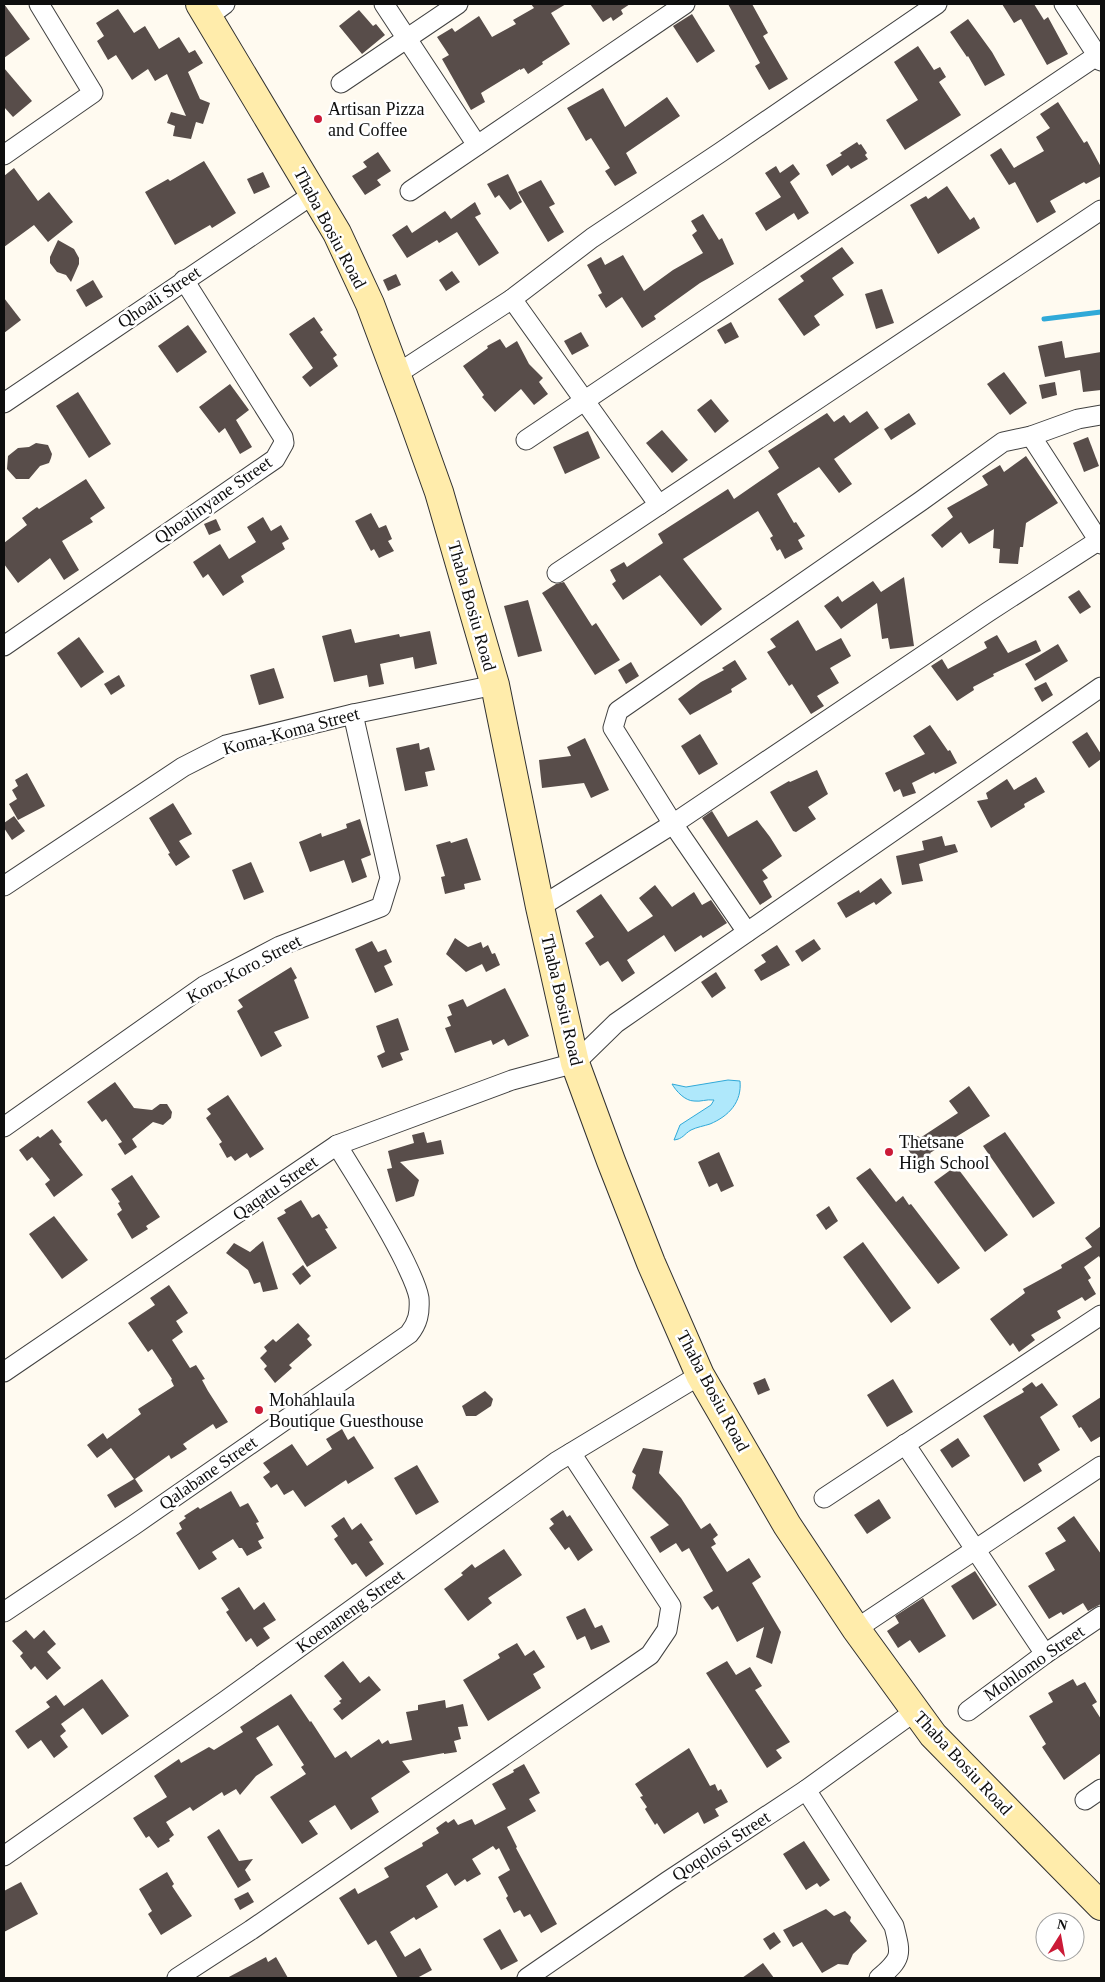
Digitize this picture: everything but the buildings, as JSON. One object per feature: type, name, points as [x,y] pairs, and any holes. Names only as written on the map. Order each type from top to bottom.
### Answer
[{"type":"street","points":[[4,155],[93,93],[39,4]]},
{"type":"street","points":[[384,4],[477,145]]},
{"type":"street","points":[[342,83],[458,4]]},
{"type":"street","points":[[410,191],[685,4]]},
{"type":"street","points":[[396,374],[512,300],[592,238],[937,4]]},
{"type":"street","points":[[526,440],[1100,57],[1064,4]]},
{"type":"street","name":"Thaba Bosiu Road","points":[[211,8],[337,233],[366,295],[439,492],[495,685],[540,907],[575,1063],[611,1162],[700,1375],[786,1525],[914,1712],[932,1735],[1101,1906]]},
{"type":"street","name":"Qhoali Street","points":[[4,403],[315,193]]},
{"type":"street","points":[[557,573],[1101,210]]},
{"type":"street","name":"Qhoalinyane Street","points":[[4,646],[275,459],[284,443],[283,437],[184,280]]},
{"type":"street","points":[[512,300],[586,400],[659,505]]},
{"type":"street","points":[[747,932],[672,824],[612,728],[618,712],[1003,442],[1031,436],[1078,419],[1101,415]]},
{"type":"street","points":[[540,907],[672,824],[1100,541],[1031,436]]},
{"type":"street","name":"Koma-Koma Street","points":[[4,886],[183,766],[226,745],[353,714],[495,685]]},
{"type":"street","points":[[575,1063],[616,1023],[1101,686]]},
{"type":"street","name":"Koro-Koro Street","points":[[4,1127],[204,986],[280,946],[381,907],[390,878],[353,714]]},
{"type":"street","name":"Qaqatu Street","points":[[4,1372],[337,1144],[512,1080],[575,1063]]},
{"type":"street","name":"Qalabane Street","points":[[4,1612],[409,1334],[414,1328],[418,1320],[419,1309],[418,1296],[412,1278],[394,1240],[337,1144]]},
{"type":"street","points":[[824,1498],[1101,1315]]},
{"type":"street","name":"Koenaneng Street","points":[[4,1856],[225,1701],[556,1462],[700,1375]]},
{"type":"street","points":[[905,1444],[1045,1654]]},
{"type":"street","points":[[177,1978],[259,1924],[650,1655],[668,1630],[671,1606],[571,1454]]},
{"type":"street","points":[[856,1629],[1101,1466]]},
{"type":"street","name":"Mohlomo Street","points":[[968,1711],[1045,1654],[1101,1616]]},
{"type":"street","name":"Qoqolosi Street","points":[[527,1978],[668,1881],[806,1790],[914,1712]]},
{"type":"street","points":[[1085,1800],[1101,1789]]},
{"type":"street","points":[[806,1790],[894,1926],[900,1950],[893,1966],[879,1978]]},
{"type":"water","points":[[728,1080],[740,1081],[739,1095],[733,1107],[717,1121],[693,1129],[674,1140],[680,1125],[711,1105],[714,1100],[691,1101],[678,1092],[672,1084],[686,1087]]},
{"type":"waterway","points":[[1044,319],[1101,312]]},
{"type":"place","name":"Artisan Pizza and Coffee","points":[[318,119]]},
{"type":"place","name":"Thetsane High School","points":[[889,1152]]},
{"type":"place","name":"Mohahlaula Boutique Guesthouse","points":[[259,1410]]}]
